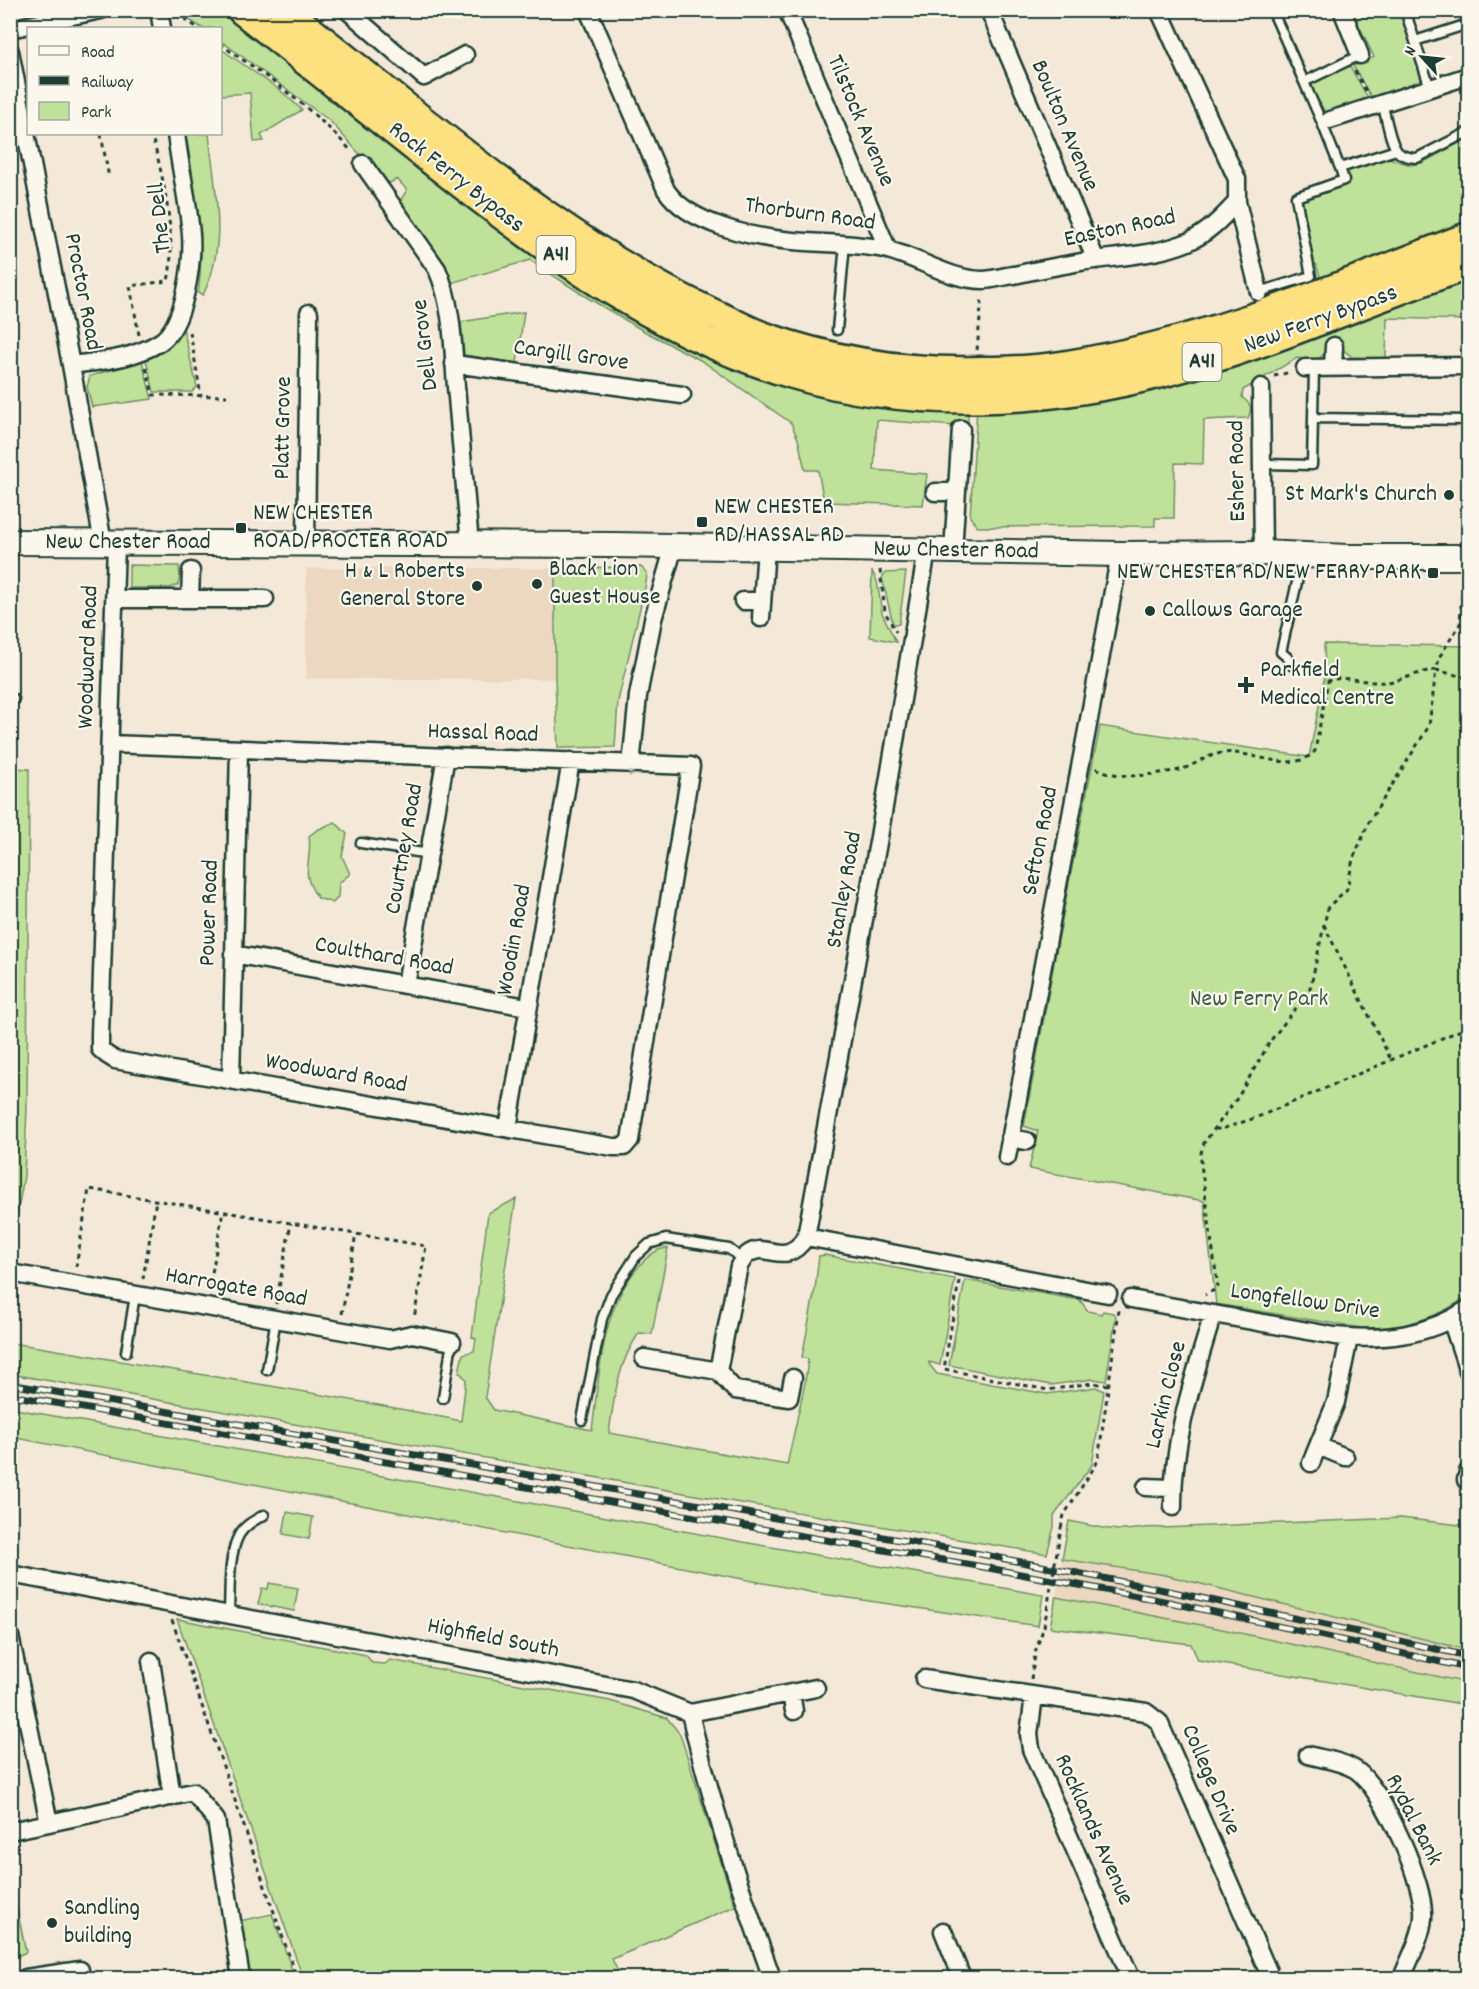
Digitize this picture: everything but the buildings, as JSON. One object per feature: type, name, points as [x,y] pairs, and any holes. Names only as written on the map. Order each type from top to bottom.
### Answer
[{"type":"highway","name":"Rock Ferry Bypass","points":[[242,10],[516,226],[569,264],[636,305],[714,345],[793,374],[865,391],[922,398]]},
{"type":"highway","name":"Rock Ferry Bypass","points":[[284,10],[500,182],[631,272],[679,298],[761,335],[868,364],[928,370]]},
{"type":"highway","name":"New Ferry Bypass","points":[[928,370],[951,372],[1059,367],[1133,353],[1185,339],[1338,288],[1468,237]]},
{"type":"highway","name":"New Ferry Bypass","points":[[922,398],[1037,396],[1164,373],[1312,325],[1468,265]]},
{"type":"main road","name":"New Chester Road","points":[[10,542],[674,546],[1120,554],[1263,553],[1303,556],[1466,557]]},
{"type":"street","points":[[10,29],[101,10]]},
{"type":"street","points":[[159,10],[162,27]]},
{"type":"street","points":[[347,10],[424,76],[465,55]]},
{"type":"street","name":"Thorburn Road","points":[[588,10],[666,190],[681,208],[732,229],[791,241],[845,243],[888,250],[952,274],[978,279]]},
{"type":"street","name":"Tilstock Avenue","points":[[788,10],[888,250]]},
{"type":"street","name":"Boulton Avenue","points":[[989,10],[1096,260]]},
{"type":"street","points":[[1159,10],[1237,179],[1237,202],[1259,292]]},
{"type":"street","points":[[1342,10],[1354,58]]},
{"type":"street","name":"Proctor Road","points":[[10,51],[71,365],[110,543]]},
{"type":"street","points":[[1326,122],[1468,76]]},
{"type":"street","name":"The Dell","points":[[71,365],[131,356],[163,341],[179,317],[191,254],[191,232],[176,135]]},
{"type":"street","name":"Dell Grove","points":[[363,164],[437,269],[448,303],[470,544]]},
{"type":"street","name":"Easton Road","points":[[978,279],[1142,255],[1188,242],[1215,226],[1237,202]]},
{"type":"street","name":"Platt Grove","points":[[306,544],[309,313]]},
{"type":"street","points":[[1333,368],[1334,346]]},
{"type":"street","name":"Cargill Grove","points":[[454,364],[682,395]]},
{"type":"street","points":[[1310,368],[1468,366]]},
{"type":"street","name":"Esher Road","points":[[1261,387],[1263,553]]},
{"type":"street","points":[[953,551],[961,429]]},
{"type":"street","points":[[935,492],[957,492]]},
{"type":"street","name":"Woodward Road","points":[[110,543],[115,599],[100,1049],[115,1059],[613,1147],[624,1147],[630,1140],[691,766],[630,765]]},
{"type":"street","points":[[630,765],[638,696],[653,619],[674,546]]},
{"type":"street","points":[[743,602],[761,610],[766,548]]},
{"type":"street","name":"Stanley Road","points":[[806,1238],[879,837],[927,550]]},
{"type":"street","name":"Sefton Road","points":[[1007,1157],[1081,761],[1105,661],[1120,554]]},
{"type":"street","name":"New Chester Road","points":[[190,599],[191,571]]},
{"type":"street","points":[[115,599],[265,599]]},
{"type":"street","name":"Hassal Road","points":[[110,744],[630,765]]},
{"type":"street","name":"Power Road","points":[[231,1080],[239,748]]},
{"type":"street","name":"Courtney Road","points":[[406,985],[446,756]]},
{"type":"street","name":"Woodin Road","points":[[508,1128],[527,1007],[571,762]]},
{"type":"street","name":"Coulthard Road","points":[[233,954],[527,1007]]},
{"type":"street","points":[[1010,1138],[1027,1141]]},
{"type":"street","points":[[718,1371],[738,1266],[748,1254],[762,1251],[786,1254],[799,1248],[806,1238],[1108,1294]]},
{"type":"street","name":"Harrogate Road","points":[[10,1273],[390,1339],[412,1334],[452,1342]]},
{"type":"street","name":"Longfellow Drive","points":[[1125,1303],[1205,1312],[1349,1338],[1389,1338],[1431,1328],[1468,1309]]},
{"type":"street","name":"Larkin Close","points":[[1173,1507],[1172,1488],[1178,1441],[1205,1312]]},
{"type":"street","points":[[1451,1319],[1468,1371]]},
{"type":"street","points":[[1311,1463],[1336,1402],[1349,1338]]},
{"type":"street","points":[[644,1358],[718,1371],[735,1390],[789,1398],[793,1378]]},
{"type":"street","points":[[1318,1446],[1345,1457]]},
{"type":"street","name":"Larkin Close","points":[[1146,1487],[1172,1488]]},
{"type":"street","name":"Highfield South","points":[[10,1574],[633,1690],[690,1713]]},
{"type":"street","points":[[10,1636],[50,1823]]},
{"type":"street","points":[[151,1661],[171,1797]]},
{"type":"street","name":"College Drive","points":[[924,1680],[1146,1712],[1159,1722],[1271,1978]]},
{"type":"street","points":[[772,1978],[746,1907],[705,1776],[690,1713],[816,1688]]},
{"type":"street","points":[[791,1693],[794,1711]]},
{"type":"street","name":"Rocklands Avenue","points":[[1031,1696],[1029,1734],[1031,1749],[1131,1978]]},
{"type":"street","name":"Rydal Bank","points":[[1308,1755],[1349,1766],[1364,1776],[1382,1799],[1416,1874],[1423,1901],[1421,1932],[1402,1978]]},
{"type":"street","points":[[10,1830],[193,1792],[216,1820],[241,1978]]},
{"type":"street","points":[[943,1930],[962,1978]]},
{"type":"street","points":[[26,1978],[80,1970],[81,1978]]},
{"type":"lane","points":[[1259,292],[1311,276],[1296,198],[1344,180],[1326,122],[1304,82],[1272,10]]},
{"type":"lane","points":[[1405,10],[1430,88]]},
{"type":"lane","points":[[1415,41],[1468,24]]},
{"type":"lane","points":[[1304,82],[1354,58]]},
{"type":"lane","points":[[1377,105],[1398,153],[1416,158],[1468,132]]},
{"type":"lane","points":[[1340,168],[1396,150]]},
{"type":"lane","points":[[837,330],[845,243]]},
{"type":"lane","points":[[1262,464],[1311,465],[1313,418],[1310,368]]},
{"type":"lane","points":[[1313,418],[1468,420]]},
{"type":"lane","points":[[1291,665],[1288,658],[1281,652],[1303,556]]},
{"type":"lane","points":[[361,843],[429,854]]},
{"type":"lane","points":[[582,1420],[602,1319],[611,1295],[636,1256],[649,1244],[666,1239],[729,1249],[743,1260]]},
{"type":"lane","points":[[126,1352],[138,1295]]},
{"type":"lane","points":[[267,1371],[275,1319]]},
{"type":"lane","points":[[443,1398],[452,1342]]},
{"type":"lane","points":[[229,1614],[230,1578],[239,1535],[249,1523],[264,1515]]},
{"type":"path","points":[[169,10],[196,27]]},
{"type":"path","points":[[222,45],[281,86],[334,131],[363,164]]},
{"type":"path","points":[[1354,58],[1364,86],[1377,105]]},
{"type":"path","points":[[101,135],[109,178]]},
{"type":"path","points":[[151,135],[160,162],[172,264],[168,281],[130,286],[153,395],[226,396]]},
{"type":"path","points":[[977,351],[978,279]]},
{"type":"path","points":[[189,330],[201,396]]},
{"type":"path","points":[[1261,387],[1273,377],[1310,368]]},
{"type":"path","points":[[882,550],[879,576],[885,612],[894,631],[913,635]]},
{"type":"path","points":[[1205,1312],[1199,1298],[1218,1288],[1201,1164],[1204,1143],[1238,1097],[1271,1040],[1308,993],[1328,907],[1347,889],[1353,859],[1369,822],[1429,726],[1440,656],[1460,624],[1466,557]]},
{"type":"path","points":[[1081,761],[1105,772],[1130,777],[1180,770],[1220,753],[1241,753],[1297,763],[1310,757],[1314,751],[1328,681],[1348,678],[1384,682],[1436,670],[1468,678]]},
{"type":"path","points":[[1324,925],[1391,1060]]},
{"type":"path","points":[[1215,1129],[1222,1130],[1258,1117],[1468,1027]]},
{"type":"path","points":[[73,1284],[89,1189],[426,1246],[412,1334]]},
{"type":"path","points":[[138,1295],[156,1200]]},
{"type":"path","points":[[207,1307],[223,1211]]},
{"type":"path","points":[[275,1319],[291,1223]]},
{"type":"path","points":[[339,1330],[356,1234]]},
{"type":"path","points":[[962,1267],[944,1370],[1048,1390],[1092,1383],[1108,1385]]},
{"type":"path","points":[[1031,1696],[1036,1649],[1044,1627],[1064,1515],[1098,1461],[1108,1385],[1125,1303]]},
{"type":"path","points":[[165,1602],[297,1978]]},
{"type":"shaded area","points":[[306,568],[555,568],[555,679],[306,679]]},
{"type":"shaded area","points":[[1063,1554],[1468,1621],[1468,1705],[1198,1660],[1191,1644],[1050,1627]]},
{"type":"green space","points":[[175,11],[222,11],[255,34],[541,257],[968,410],[968,427],[877,420],[874,470],[927,474],[923,505],[824,502],[818,470],[805,470],[798,439],[791,423],[702,361],[642,330],[530,260],[451,283],[400,206],[400,201],[407,190],[397,179],[390,183],[382,179],[330,121],[222,42],[222,27],[200,27]]},
{"type":"green space","points":[[1386,11],[1401,11],[1424,82],[1371,97],[1353,66],[1374,57],[1356,19]]},
{"type":"green space","points":[[222,50],[280,90],[302,110],[261,135],[264,141],[254,142],[250,93],[222,95]]},
{"type":"green space","points":[[1349,65],[1368,98],[1325,112],[1312,89],[1312,83],[1315,79]]},
{"type":"green space","points":[[186,135],[209,135],[218,215],[218,236],[211,276],[203,295],[198,293],[201,253]]},
{"type":"green space","points":[[1468,138],[1468,231],[1294,293],[1292,287],[1320,276],[1316,264],[1311,266],[1299,200],[1347,181],[1343,171],[1386,157],[1410,165],[1422,163]]},
{"type":"green space","points":[[1468,277],[1468,320],[1387,318],[1386,359],[1352,357],[1342,349],[1328,344],[1321,357],[1313,361],[1297,358],[1243,390],[1242,397],[1251,409],[1248,418],[1204,420],[1203,464],[1175,463],[1174,518],[1155,518],[1155,526],[978,527],[970,517],[977,407]]},
{"type":"green space","points":[[524,312],[517,363],[464,355],[461,322]]},
{"type":"green space","points":[[183,328],[197,387],[192,392],[154,392],[146,360],[167,346]]},
{"type":"green space","points":[[142,361],[152,399],[92,407],[87,387],[90,376]]},
{"type":"green space","points":[[129,565],[179,566],[178,585],[170,588],[129,588]]},
{"type":"green space","points":[[641,567],[647,573],[646,583],[618,701],[615,747],[558,748],[555,679],[555,568]]},
{"type":"green space","points":[[872,571],[877,581],[882,613],[896,642],[870,637]]},
{"type":"green space","points":[[906,572],[899,624],[893,624],[882,578],[885,573]]},
{"type":"green space","name":"New Ferry Park","points":[[1324,644],[1468,646],[1468,1295],[1431,1316],[1390,1327],[1361,1328],[1216,1304],[1204,1201],[1029,1169],[1038,1131],[1024,1126],[1100,726],[1309,757],[1325,675]]},
{"type":"green space","points":[[11,768],[29,769],[27,1108],[24,1176],[11,1251]]},
{"type":"green space","points":[[335,822],[347,834],[342,856],[350,874],[339,883],[338,897],[333,903],[318,898],[307,874],[309,836]]},
{"type":"green space","points":[[516,1199],[485,1397],[494,1410],[592,1430],[604,1342],[617,1300],[627,1281],[644,1261],[657,1251],[668,1248],[652,1334],[639,1333],[626,1356],[618,1381],[609,1433],[787,1465],[805,1383],[808,1359],[802,1357],[819,1256],[825,1255],[955,1279],[940,1365],[929,1362],[937,1374],[1047,1394],[1096,1387],[1104,1391],[1092,1465],[1054,1516],[1054,1527],[1047,1554],[735,1502],[11,1374],[11,1343],[315,1393],[461,1421],[466,1379],[459,1372],[463,1354],[474,1351],[476,1339],[472,1337],[488,1213]]},
{"type":"green space","points":[[965,1280],[1080,1300],[1088,1311],[1101,1314],[1103,1311],[1113,1313],[1116,1316],[1106,1381],[1093,1379],[1051,1385],[949,1365]]},
{"type":"green space","points":[[10,1408],[1043,1595],[1038,1626],[815,1593],[11,1437]]},
{"type":"green space","points":[[287,1512],[313,1517],[309,1539],[283,1534]]},
{"type":"green space","points":[[1401,1518],[1468,1526],[1468,1650],[1165,1575],[1062,1559],[1069,1521],[1106,1529],[1124,1530]]},
{"type":"green space","points":[[269,1583],[298,1588],[294,1611],[258,1604],[262,1588],[268,1589]]},
{"type":"green space","points":[[1056,1597],[1217,1628],[1468,1683],[1468,1705],[1198,1660],[1191,1644],[1050,1627]]},
{"type":"green space","points":[[177,1619],[366,1655],[372,1663],[385,1664],[390,1660],[610,1701],[667,1718],[680,1734],[735,1906],[612,1959],[621,1978],[303,1978]]},
{"type":"green space","points":[[11,1880],[26,1952],[10,1959]]},
{"type":"green space","points":[[272,1914],[295,1978],[246,1978],[234,1922]]},
{"type":"railway","points":[[10,1384],[980,1554],[1169,1591],[1468,1656]]},
{"type":"railway","points":[[10,1395],[978,1566],[1169,1602],[1468,1668]]},
{"type":"place","name":"St Mark's Church","points":[[1449,495]]},
{"type":"place","name":"NEW CHESTER RD/HASSAL RD","points":[[702,522]]},
{"type":"place","name":"NEW CHESTER ROAD/PROCTER ROAD","points":[[241,528]]},
{"type":"place","name":"NEW CHESTER RD/NEW FERRY PARK","points":[[1433,573]]},
{"type":"place","name":"Black Lion Guest House","points":[[537,584]]},
{"type":"place","name":"H & L Roberts General Store","points":[[477,586]]},
{"type":"place","name":"Callows Garage","points":[[1150,611]]},
{"type":"place","name":"Parkfield Medical Centre","points":[[1246,685]]},
{"type":"place","name":"Sandling building","points":[[52,1923]]}]
